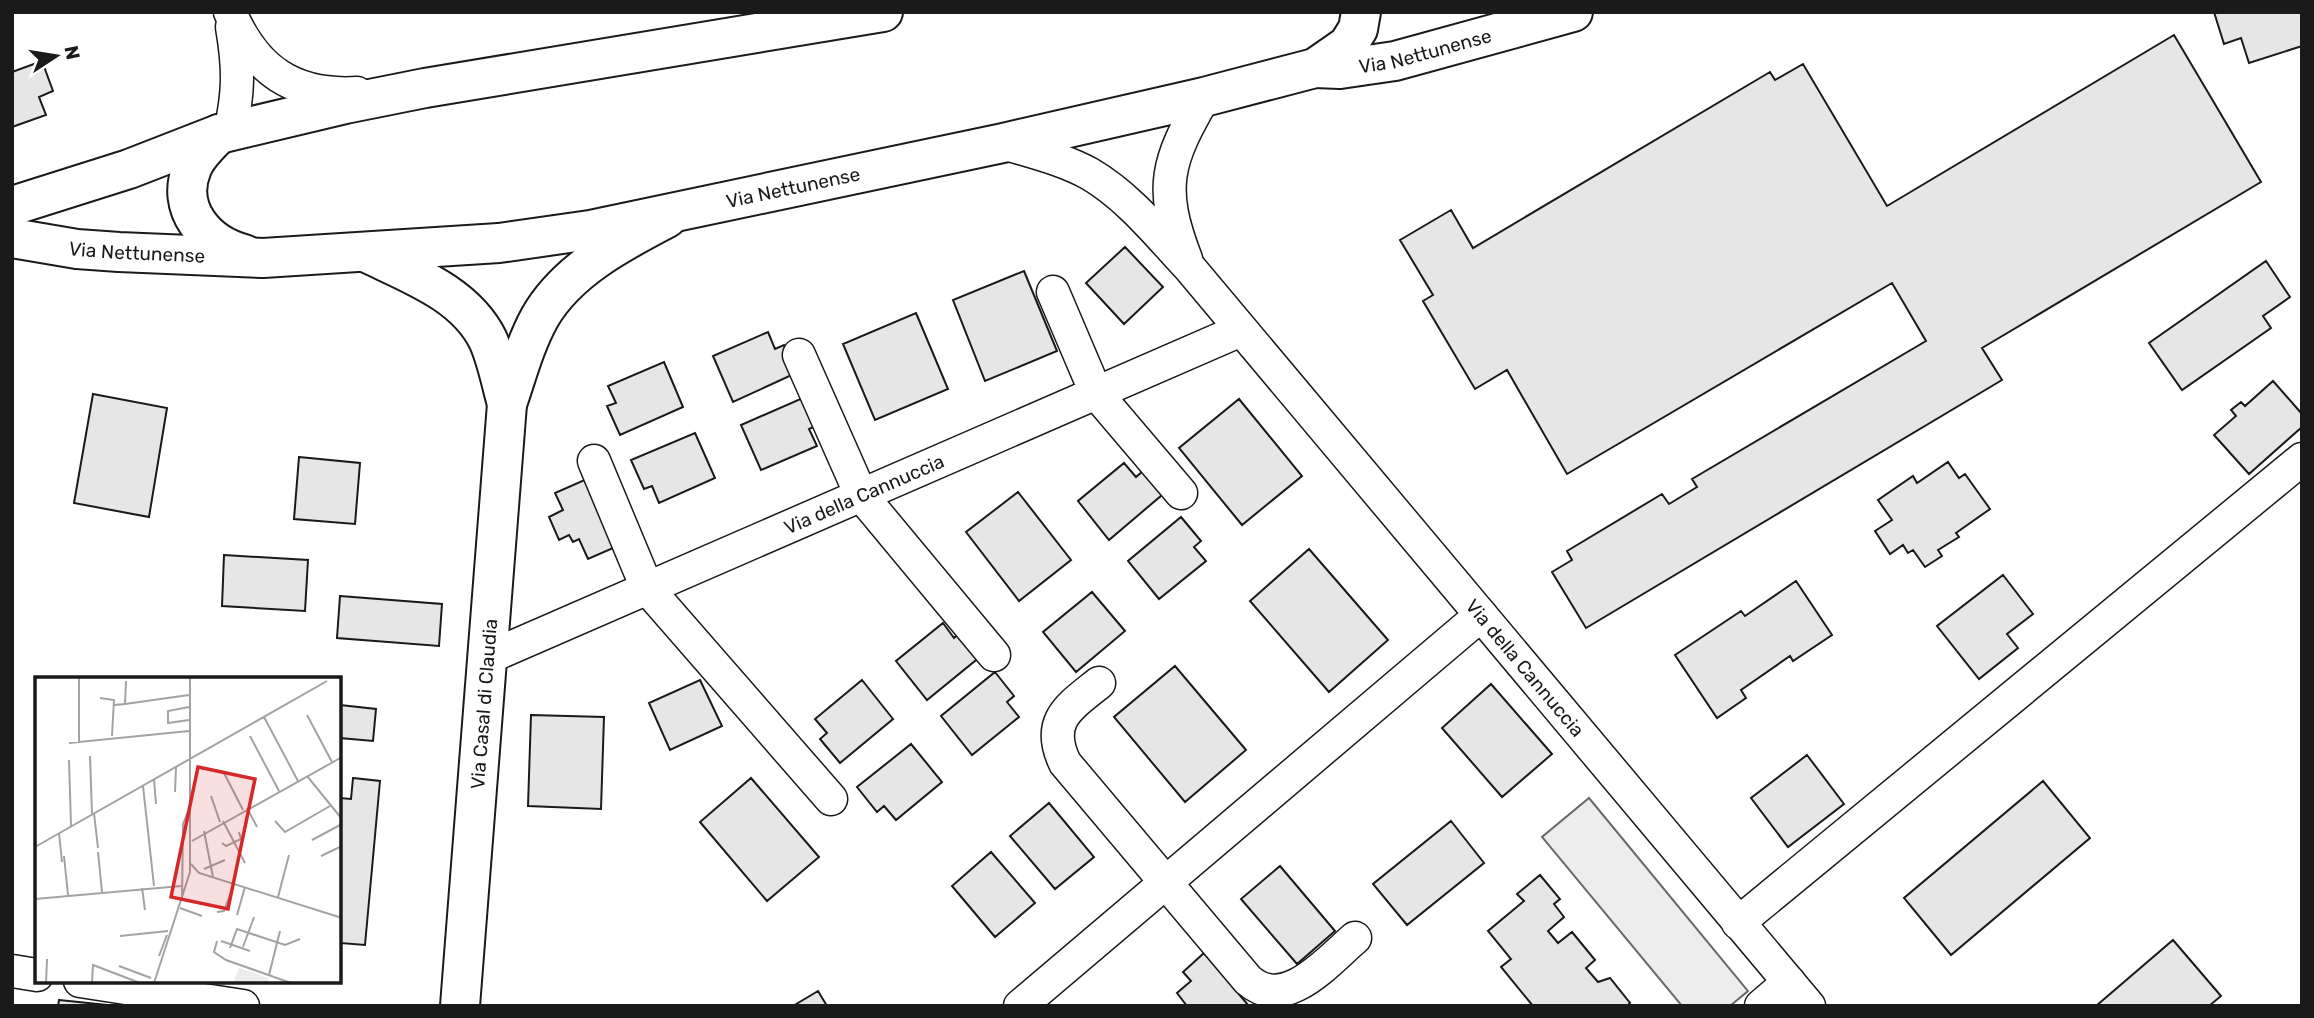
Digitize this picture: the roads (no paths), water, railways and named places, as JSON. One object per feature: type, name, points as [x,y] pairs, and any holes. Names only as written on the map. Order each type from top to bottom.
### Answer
[{"type":"main road","points":[[12,206],[129,169],[224,133],[345,104],[425,88],[883,12]]},
{"type":"main road","name":"Via Nettunense","points":[[1315,68],[1348,45],[1358,29],[1361,12]]},
{"type":"main road","name":"Via Nettunense","points":[[12,238],[77,249],[263,258],[538,238],[675,214],[1003,143],[1204,97],[1315,68],[1362,67],[1395,61],[1573,12]]},
{"type":"main road","name":"Via Nettunense","points":[[224,133],[200,154],[192,168],[188,181],[189,206],[202,230],[220,246],[263,258]]},
{"type":"main road","name":"Via Casal di Claudia","points":[[460,1006],[507,404],[532,335],[554,296],[573,278],[617,246],[675,214]]},
{"type":"main road","name":"Via Casal di Claudia","points":[[365,252],[438,289],[463,307],[487,339],[507,404]]},
{"type":"street","points":[[230,12],[248,47],[267,68],[302,88],[344,94],[425,88]]},
{"type":"street","points":[[224,133],[237,99],[238,73],[230,12]]},
{"type":"street","name":"Via della Cannuccia","points":[[1189,267],[1178,239],[1168,187],[1177,148],[1204,97]]},
{"type":"street","name":"Via della Cannuccia","points":[[1003,143],[1076,167],[1100,181],[1130,205],[1189,267],[1809,1006]]},
{"type":"street","points":[[1053,292],[1096,393],[1181,493]]},
{"type":"street","name":"Via della Cannuccia","points":[[487,658],[1241,330]]},
{"type":"street","points":[[799,355],[862,495],[994,655]]},
{"type":"street","points":[[1738,923],[2302,458]]},
{"type":"street","points":[[594,461],[647,588],[831,799]]},
{"type":"street","points":[[1020,1006],[1480,615]]},
{"type":"street","points":[[1099,683],[1061,717],[1057,734],[1060,753],[1072,772],[1248,980],[1263,991],[1284,991],[1296,985],[1355,938]]},
{"type":"street","points":[[12,971],[35,975]]},
{"type":"street","points":[[1761,1006],[1788,982]]},
{"type":"street","points":[[93,983],[243,1006]]}]
